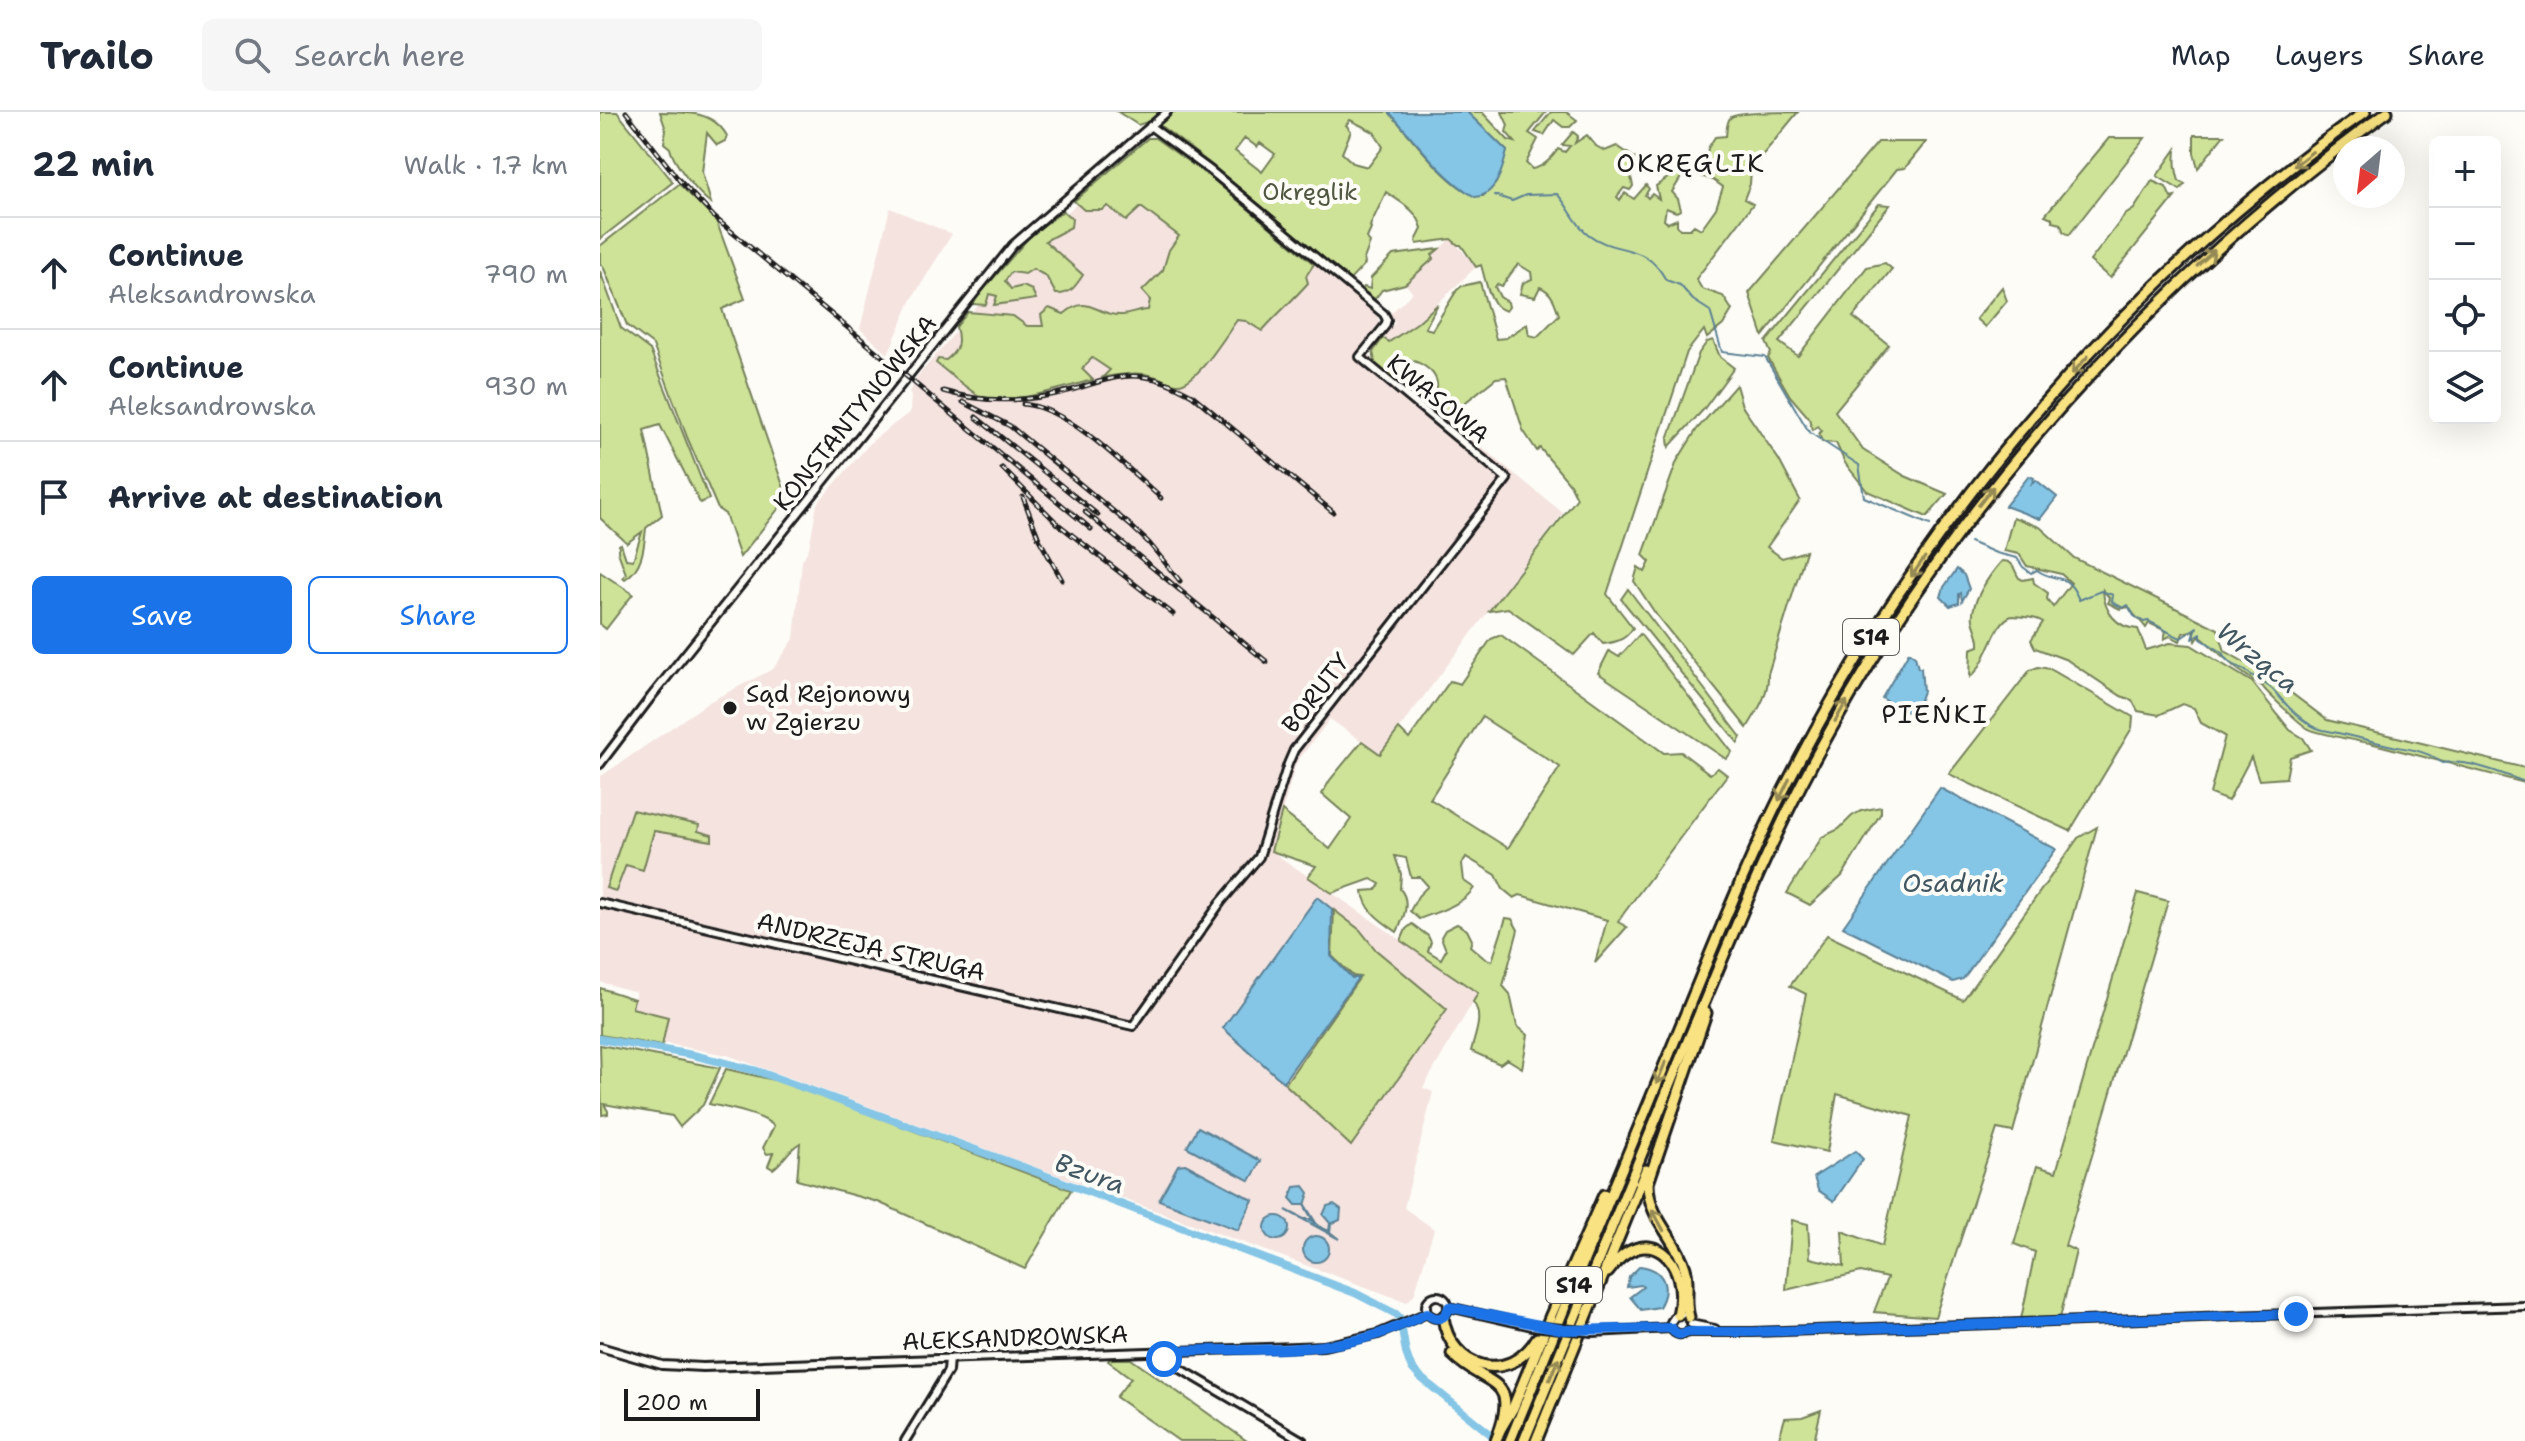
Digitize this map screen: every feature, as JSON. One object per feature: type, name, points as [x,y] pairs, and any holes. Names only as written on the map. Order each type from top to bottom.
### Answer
[{"type":"highway","name":"S14","points":[[1511,1440],[1743,875],[1797,764],[1862,652],[1937,539],[2032,419],[2126,317],[2264,190],[2365,112]]},
{"type":"highway","name":"S14","points":[[1524,1441],[1729,941],[1791,805],[1857,684],[1922,583],[2004,474],[2109,353],[2186,276],[2280,194],[2387,112]]},
{"type":"highway","points":[[1690,1321],[1686,1308],[1686,1269],[1657,1220],[1648,1193],[1651,1168],[1729,941]]},
{"type":"highway","points":[[1536,1441],[1676,1098]]},
{"type":"highway","points":[[1500,1430],[1513,1408],[1600,1204],[1636,1133]]},
{"type":"highway","points":[[1604,1278],[1620,1256],[1633,1249],[1655,1248],[1669,1256],[1679,1274],[1681,1288],[1673,1321]]},
{"type":"highway","points":[[1435,1316],[1461,1355],[1475,1363],[1494,1366],[1515,1361],[1527,1352],[1551,1315]]},
{"type":"highway","points":[[1435,1316],[1451,1354],[1462,1364],[1491,1379],[1501,1391],[1506,1405],[1496,1441]]},
{"type":"main road","name":"KONSTANTYNOWSKA","points":[[600,764],[654,692],[1009,251],[1040,220],[1167,112]]},
{"type":"main road","name":"KWASOWA","points":[[1150,126],[1211,171],[1382,313],[1387,320],[1385,326],[1360,357],[1507,479]]},
{"type":"main road","name":"BORUTY","points":[[1133,1026],[1221,902],[1259,857],[1294,750],[1507,479]]},
{"type":"main road","name":"ANDRZEJA STRUGA","points":[[600,903],[1133,1026]]},
{"type":"main road","name":"ALEKSANDROWSKA","points":[[600,1347],[682,1367],[1324,1346],[1355,1341],[1414,1320],[1435,1316],[1427,1302],[1436,1295],[1445,1298],[1449,1307],[1532,1326],[1592,1332],[1647,1328],[1673,1321]]},
{"type":"main road","points":[[1725,1332],[1690,1321],[1673,1321],[1679,1334],[2525,1306]]},
{"type":"main road","points":[[1435,1316],[1449,1307]]},
{"type":"main road","points":[[1688,1332],[1690,1321]]},
{"type":"main road","points":[[1161,1351],[1164,1359],[1303,1441]]},
{"type":"main road","points":[[905,1441],[948,1371],[949,1358]]},
{"type":"shaded area","points":[[1148,138],[1155,138],[1210,177],[1378,316],[1380,328],[1363,351],[1563,513],[1380,754],[1330,719],[1296,763],[1271,851],[1478,993],[1423,1088],[1433,1092],[1404,1208],[1434,1229],[1414,1295],[1407,1302],[727,1055],[663,1043],[668,1017],[631,1008],[636,992],[600,982],[600,777],[709,702],[773,669],[794,639],[802,561],[809,548],[817,504],[872,441],[910,412],[909,392],[917,377],[1022,254]]},
{"type":"shaded area","points":[[890,208],[952,234],[912,299],[888,354],[860,329]]},
{"type":"shaded area","points":[[1451,238],[1476,267],[1417,323],[1389,343],[1383,338],[1395,322],[1389,315],[1413,292],[1405,284]]},
{"type":"green space","points":[[600,112],[617,112],[673,182],[600,239]]},
{"type":"green space","points":[[660,112],[700,115],[715,122],[727,136],[717,145],[707,133],[702,172],[711,203],[687,178],[664,143],[666,130]]},
{"type":"green space","name":"Okręglik","points":[[1118,112],[1389,112],[1446,176],[1472,194],[1483,196],[1496,183],[1507,151],[1467,112],[1482,112],[1508,140],[1515,142],[1506,132],[1508,125],[1502,112],[1546,112],[1529,133],[1538,139],[1526,163],[1532,169],[1536,168],[1547,162],[1558,149],[1565,152],[1570,146],[1562,145],[1573,132],[1578,136],[1575,143],[1587,135],[1605,151],[1617,146],[1642,163],[1631,177],[1633,186],[1630,190],[1624,188],[1617,197],[1620,200],[1625,193],[1634,199],[1646,185],[1649,189],[1645,195],[1648,198],[1652,194],[1659,199],[1656,186],[1684,167],[1686,170],[1695,160],[1706,159],[1715,137],[1726,136],[1731,117],[1798,112],[1751,169],[1750,184],[1744,199],[1753,204],[1696,279],[1702,289],[1723,296],[1732,310],[1723,325],[1707,338],[1704,330],[1687,352],[1607,594],[1633,628],[1627,635],[1603,644],[1594,633],[1574,655],[1508,608],[1489,611],[1577,498],[1570,484],[1540,448],[1537,451],[1523,430],[1506,377],[1496,378],[1448,416],[1439,418],[1411,394],[1419,391],[1428,400],[1435,396],[1437,381],[1430,370],[1403,358],[1393,367],[1406,380],[1402,388],[1376,366],[1373,352],[1383,338],[1389,342],[1438,304],[1425,328],[1432,330],[1457,290],[1480,282],[1496,339],[1506,338],[1527,324],[1529,335],[1537,337],[1559,315],[1552,298],[1544,289],[1540,287],[1535,297],[1520,294],[1523,283],[1532,279],[1531,272],[1518,264],[1502,286],[1497,284],[1495,287],[1500,297],[1508,302],[1509,307],[1506,311],[1500,309],[1489,292],[1481,265],[1476,267],[1461,245],[1451,239],[1417,244],[1422,229],[1420,222],[1408,208],[1386,192],[1370,226],[1365,264],[1350,280],[1153,120],[1138,125]],"holes":[[[1350,120],[1374,132],[1383,147],[1368,167],[1353,163],[1342,153],[1351,131],[1346,125]],[[1245,138],[1257,147],[1260,143],[1275,154],[1262,172],[1235,151]],[[1685,171],[1713,180],[1723,187],[1716,208],[1701,229],[1694,225],[1690,229],[1680,229],[1677,219],[1668,223],[1664,220],[1666,208],[1676,212],[1681,210],[1672,192]]]},
{"type":"green space","points":[[1551,112],[1566,112],[1577,120],[1570,127],[1563,127],[1554,120],[1544,135],[1535,132]]},
{"type":"green space","points":[[2194,135],[2224,135],[2198,168],[2194,153]]},
{"type":"green space","points":[[1148,138],[1155,138],[1210,177],[1314,264],[1306,276],[1308,283],[1262,331],[1246,321],[1237,320],[1202,368],[1193,377],[1178,384],[1141,374],[1103,377],[1110,370],[1092,358],[1082,369],[1093,380],[1017,398],[987,398],[976,394],[936,363],[938,359],[946,360],[954,353],[958,341],[956,327],[968,312],[1013,316],[1027,326],[1043,326],[1041,315],[1049,308],[1064,314],[1080,305],[1114,315],[1148,310],[1150,300],[1142,291],[1163,270],[1169,250],[1179,236],[1141,207],[1126,221],[1108,206],[1102,210],[1084,210],[1074,201]]},
{"type":"green space","points":[[2109,138],[2145,138],[2069,235],[2063,231],[2061,224],[2045,215]]},
{"type":"green space","points":[[1878,142],[1926,142],[1905,168],[1897,169],[1763,336],[1749,293]]},
{"type":"green space","points":[[2176,149],[2179,181],[2185,184],[2180,190],[2157,176]]},
{"type":"green space","points":[[2152,181],[2166,187],[2171,198],[2175,197],[2110,278],[2090,261],[2125,215],[2134,209]]},
{"type":"green space","points":[[679,184],[716,220],[745,299],[722,309],[789,503],[779,508],[740,557],[725,514],[718,509],[687,437],[653,345],[627,325],[600,264],[600,246]]},
{"type":"green space","points":[[1879,204],[1890,205],[1779,342],[1798,356],[1867,267],[1885,263],[1892,269],[1853,317],[1889,345],[1835,411],[1863,450],[1905,476],[1947,494],[1927,517],[1867,491],[1845,463],[1836,443],[1822,442],[1819,433],[1822,431],[1818,426],[1812,430],[1809,418],[1790,396],[1768,358],[1771,353],[1766,342]]},
{"type":"green space","points":[[1063,211],[1072,219],[1071,227],[1045,241],[1083,275],[1075,287],[1069,292],[1056,294],[1046,276],[1033,269],[1025,274],[1011,272],[1005,281],[1011,289],[1023,286],[1032,290],[1036,299],[994,305],[997,296],[989,294],[986,305],[971,304],[1031,235]]},
{"type":"green space","points":[[1439,249],[1432,255],[1434,258],[1405,284],[1382,290],[1375,299],[1362,290],[1364,287],[1370,289],[1371,278],[1393,255]]},
{"type":"green space","points":[[600,271],[621,328],[650,350],[709,499],[700,503],[660,425],[644,430],[662,515],[646,528],[639,563],[625,579],[619,545],[626,559],[633,560],[642,532],[627,543],[600,518]]},
{"type":"green space","points":[[2002,287],[2007,301],[1985,327],[1976,319]]},
{"type":"green space","points":[[1713,340],[1720,357],[1734,368],[1703,410],[1669,447],[1668,439],[1699,353],[1707,342]]},
{"type":"green space","points":[[1736,385],[1742,406],[1779,460],[1800,500],[1767,547],[1782,558],[1806,551],[1764,696],[1747,728],[1657,616],[1634,581],[1638,567],[1645,572],[1650,562],[1643,555],[1677,461],[1697,429]]},
{"type":"green space","points":[[2013,517],[2040,527],[2074,558],[2218,629],[2225,651],[2270,677],[2327,720],[2525,768],[2525,783],[2309,729],[2202,638],[2196,641],[2194,630],[2183,633],[2180,641],[2170,636],[2164,639],[2166,631],[2149,623],[2146,628],[2129,607],[2120,609],[2108,603],[2110,599],[2103,590],[2113,617],[2123,625],[2138,629],[2146,650],[2170,643],[2191,645],[2252,682],[2290,730],[2303,738],[2311,750],[2290,757],[2286,778],[2259,780],[2251,757],[2228,801],[2210,794],[2225,736],[2201,723],[2194,708],[2182,704],[2159,715],[2138,711],[2132,700],[2067,660],[2035,648],[2031,640],[2043,622],[2035,618],[2012,616],[2006,619],[1970,677],[1971,649],[1979,646],[1973,620],[1975,605],[2002,561],[2012,564],[2019,578],[2033,578],[2034,583],[2048,593],[2047,599],[2053,607],[2071,583],[2061,574],[2027,566],[2019,554],[2004,551]]},
{"type":"green space","points":[[600,572],[633,594],[606,629],[600,624]]},
{"type":"green space","points":[[1628,589],[1741,737],[1738,743],[1621,599]]},
{"type":"green space","points":[[1640,634],[1732,752],[1726,759],[1598,673],[1609,651],[1619,657]]},
{"type":"green space","points":[[1501,635],[1664,753],[1681,752],[1710,774],[1718,768],[1727,775],[1618,922],[1627,927],[1595,963],[1607,920],[1520,895],[1514,898],[1503,889],[1496,875],[1466,857],[1462,864],[1464,881],[1474,888],[1457,903],[1419,919],[1410,911],[1428,886],[1420,877],[1411,877],[1406,858],[1395,856],[1401,874],[1400,889],[1406,904],[1397,932],[1375,915],[1364,898],[1363,891],[1376,890],[1380,884],[1371,879],[1332,893],[1308,877],[1316,866],[1271,851],[1282,811],[1330,849],[1351,819],[1322,794],[1330,780],[1362,741],[1380,754],[1399,729],[1409,739],[1450,681],[1460,684],[1491,639]],"holes":[[[1482,717],[1560,767],[1508,848],[1430,799]]]},
{"type":"green space","name":"Osadnik","points":[[2038,667],[2050,669],[2133,717],[2132,728],[2070,831],[1949,774],[2030,670]]},
{"type":"green space","points":[[1881,807],[1881,813],[1842,876],[1810,905],[1787,893],[1822,837],[1839,829],[1861,811]]},
{"type":"green space","points":[[632,810],[699,825],[698,831],[712,835],[712,841],[654,831],[643,870],[626,865],[616,891],[606,888]]},
{"type":"green space","points":[[2097,827],[2013,1132],[1997,1129],[1935,1317],[1874,1312],[1887,1278],[1861,1272],[1786,1290],[1792,1220],[1808,1224],[1810,1258],[1844,1266],[1842,1231],[1882,1246],[1912,1116],[1837,1094],[1827,1152],[1774,1140],[1806,994],[1790,986],[1827,935],[1963,1000],[2078,838]]},
{"type":"green space","points":[[2138,893],[2168,901],[2065,1246],[2076,1251],[2059,1322],[2020,1324],[2035,1252],[2014,1244],[2037,1166],[2056,1172]]},
{"type":"green space","points":[[1334,910],[1360,930],[1376,950],[1447,1009],[1351,1146],[1285,1084],[1360,977],[1353,976],[1332,956]]},
{"type":"green space","points":[[1506,918],[1512,919],[1518,930],[1503,986],[1510,994],[1517,1026],[1528,1035],[1522,1068],[1507,1059],[1500,1064],[1471,1051],[1478,1019],[1473,1002],[1478,993],[1401,941],[1412,924],[1428,936],[1431,942],[1428,951],[1441,959],[1446,950],[1441,937],[1445,930],[1457,924],[1467,930],[1472,940],[1470,946],[1492,961]]},
{"type":"green space","points":[[600,988],[634,999],[632,1008],[668,1017],[662,1046],[600,1035]]},
{"type":"green space","points":[[600,1045],[720,1068],[703,1105],[680,1127],[672,1116],[604,1104],[608,1114],[602,1115]]},
{"type":"green space","points":[[726,1069],[787,1083],[1071,1190],[1025,1269],[878,1202],[797,1180],[800,1143],[773,1169],[768,1166],[773,1153],[767,1154],[763,1148],[774,1126],[753,1115],[709,1104]]},
{"type":"green space","points":[[1131,1359],[1247,1441],[1179,1441],[1116,1397],[1131,1378],[1108,1361]]},
{"type":"green space","points":[[1821,1410],[1814,1441],[1778,1441],[1785,1418],[1802,1417]]},
{"type":"water","points":[[1389,112],[1467,112],[1507,151],[1501,173],[1493,186],[1488,192],[1475,197],[1463,189],[1440,169]]},
{"type":"water","points":[[2029,476],[2034,478],[2032,483],[2036,480],[2057,497],[2040,519],[2005,506]]},
{"type":"water","points":[[1957,569],[1964,575],[1969,589],[1962,601],[1961,593],[1959,603],[1950,606],[1941,597]]},
{"type":"water","points":[[1909,652],[1921,668],[1923,691],[1915,714],[1900,710],[1882,698]]},
{"type":"water","name":"Osadnik","points":[[1940,788],[2056,849],[1963,979],[1953,982],[1843,927]]},
{"type":"water","points":[[1317,897],[1332,909],[1331,956],[1352,978],[1358,978],[1283,1082],[1223,1028]]},
{"type":"water","points":[[1198,1127],[1261,1161],[1250,1181],[1187,1147]]},
{"type":"water","points":[[1855,1151],[1863,1159],[1834,1201],[1818,1190],[1814,1177]]},
{"type":"water","points":[[1185,1164],[1253,1200],[1238,1230],[1159,1200],[1178,1165]]},
{"type":"water","points":[[1304,1186],[1309,1193],[1305,1205],[1318,1226],[1329,1231],[1330,1223],[1323,1215],[1327,1206],[1334,1204],[1341,1209],[1340,1220],[1331,1224],[1330,1232],[1339,1239],[1286,1210],[1315,1224],[1304,1205],[1296,1205],[1290,1198],[1295,1187]]},
{"type":"water","points":[[1277,1216],[1286,1219],[1289,1228],[1286,1237],[1277,1240],[1268,1237],[1265,1228],[1268,1219]]},
{"type":"water","points":[[1316,1236],[1325,1240],[1329,1249],[1325,1258],[1316,1262],[1307,1258],[1303,1249],[1307,1240]]},
{"type":"water","points":[[1640,1266],[1655,1271],[1663,1280],[1663,1300],[1659,1307],[1641,1310],[1630,1297],[1643,1287],[1627,1287],[1629,1277]]},
{"type":"waterway","name":"Wrząca","points":[[1494,195],[1512,201],[1526,195],[1557,194],[1588,234],[1649,259],[1666,280],[1680,285],[1693,300],[1710,311],[1722,352],[1765,357],[1809,432],[1859,465],[1864,497],[1930,525]]},
{"type":"waterway","name":"Wrząca","points":[[1970,542],[2017,558],[2031,573],[2037,570],[2065,581],[2079,600],[2101,591],[2113,595],[2112,602],[2123,608],[2128,605],[2134,616],[2181,638],[2197,627],[2193,639],[2201,633],[2201,639],[2222,652],[2230,663],[2270,687],[2297,715],[2316,728],[2422,752],[2442,763],[2463,763],[2484,768],[2525,782]]},
{"type":"waterway","name":"Bzura","points":[[600,1039],[693,1055],[757,1071],[1023,1167],[1355,1293],[1400,1318],[1411,1367],[1499,1441]]},
{"type":"railway","points":[[626,112],[679,180],[715,218],[1091,529]]},
{"type":"railway","points":[[943,391],[991,400],[1024,399],[1117,378],[1135,376],[1157,380],[1192,395],[1333,512]]},
{"type":"railway","points":[[963,402],[1010,426],[1130,525],[1180,581]]},
{"type":"railway","points":[[1023,404],[1041,408],[1078,427],[1161,498]]},
{"type":"railway","points":[[976,417],[1098,515]]},
{"type":"railway","points":[[1002,468],[1058,524],[1173,614]]},
{"type":"railway","points":[[1023,497],[1039,539],[1062,580]]},
{"type":"railway","points":[[1085,512],[1267,662]]},
{"type":"place","name":"Sąd Rejonowy w Zgierzu","points":[[730,708]]},
{"type":"district","name":"OKRĘGLIK","points":[[1691,162]]},
{"type":"district","name":"PIEŃKI","points":[[1935,713]]},
{"type":"route","points":[[1164,1359],[1161,1351],[1322,1346],[1355,1341],[1427,1313],[1441,1318],[1449,1307],[1550,1329],[1592,1332],[1671,1328],[1682,1335],[1688,1332],[2296,1314]]}]
